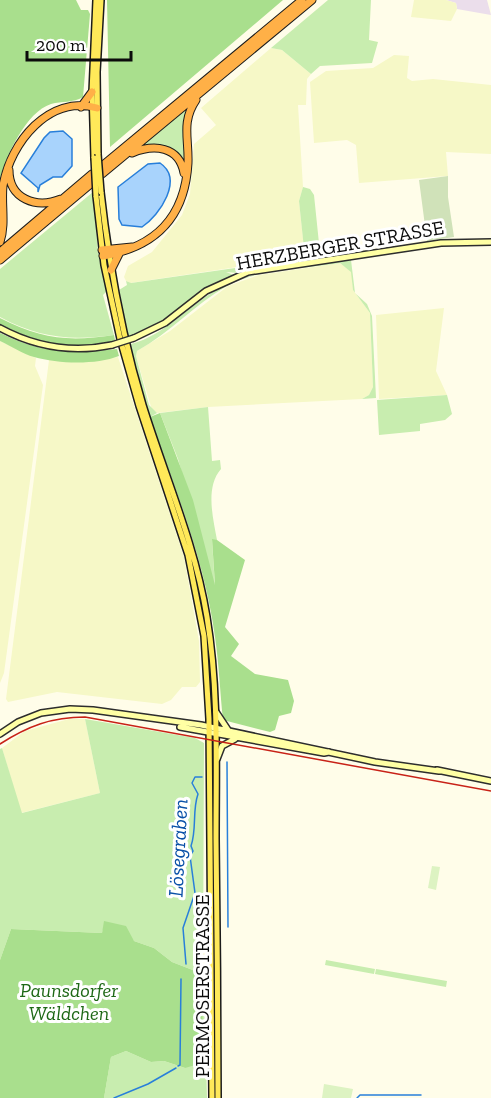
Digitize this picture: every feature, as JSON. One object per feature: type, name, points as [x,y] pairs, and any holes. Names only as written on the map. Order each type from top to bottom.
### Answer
[{"type":"highway","points":[[185,179],[180,162],[165,149],[145,148],[102,170],[302,0]]},
{"type":"highway","points":[[122,158],[312,0]]},
{"type":"highway","points":[[106,253],[120,254],[152,240],[166,225],[179,202],[188,165],[186,120],[203,91]]},
{"type":"highway","points":[[81,107],[92,92]]},
{"type":"highway","points":[[0,242],[3,228],[3,189],[18,145],[33,127],[49,114],[64,109],[94,108]]},
{"type":"highway","points":[[64,109],[94,108]]},
{"type":"highway","points":[[10,164],[13,186],[24,199],[43,204],[66,197]]},
{"type":"highway","points":[[0,252],[66,197],[93,178],[0,260]]},
{"type":"highway","points":[[106,253],[137,247]]},
{"type":"highway","points":[[111,270],[120,254]]},
{"type":"main road","points":[[96,0],[92,92],[99,194],[106,253],[129,373],[193,573],[204,636],[213,731]]},
{"type":"main road","points":[[94,108],[101,0]]},
{"type":"main road","name":"HERZBERGER STRASSE","points":[[0,328],[25,339],[52,346],[84,349],[112,345],[134,338],[165,323],[206,291],[248,272],[441,243],[491,242]]},
{"type":"main road","points":[[106,253],[134,371],[197,570],[212,653],[216,712],[213,731]]},
{"type":"main road","points":[[0,734],[30,717],[70,709],[93,710],[213,731],[247,740],[328,752]]},
{"type":"main road","points":[[216,712],[229,731]]},
{"type":"main road","points":[[213,731],[229,731],[328,752],[491,781]]},
{"type":"main road","name":"PERMOSERSTRASSE","points":[[213,731],[216,760],[218,1098]]},
{"type":"main road","name":"PERMOSERSTRASSE","points":[[212,1098],[213,731]]},
{"type":"main road","points":[[216,760],[222,746],[229,740],[247,740]]},
{"type":"shaded area","points":[[446,0],[487,0],[491,15],[457,9],[456,3]]},
{"type":"green space","points":[[0,0],[76,0],[81,10],[88,10],[90,14],[83,97],[51,104],[33,116],[12,147],[0,179]]},
{"type":"green space","points":[[107,0],[283,0],[110,147]]},
{"type":"green space","points":[[328,0],[371,0],[369,40],[378,42],[372,63],[320,66],[311,74],[282,50],[271,48]]},
{"type":"green space","points":[[414,0],[446,0],[456,3],[457,9],[451,21],[411,17]]},
{"type":"green space","points":[[271,48],[282,50],[311,74],[307,79],[306,105],[298,105],[303,187],[299,201],[305,257],[130,283],[126,281],[124,277],[128,266],[152,252],[182,215],[190,194],[194,144],[216,125],[201,108]]},
{"type":"green space","points":[[394,55],[409,56],[407,78],[412,81],[433,79],[491,85],[491,154],[446,152],[448,176],[359,183],[356,145],[347,140],[314,143],[310,82],[326,71],[373,68]]},
{"type":"green space","points":[[188,108],[186,170],[179,157],[143,145]]},
{"type":"green space","points":[[448,176],[448,197],[454,237],[427,241],[419,180]]},
{"type":"green space","points":[[303,187],[310,189],[314,195],[320,253],[318,258],[238,273],[226,272],[234,275],[208,288],[148,331],[129,337],[131,344],[155,334],[220,288],[235,281],[267,271],[351,260],[355,293],[351,272],[340,263],[268,272],[240,280],[215,293],[137,351],[136,356],[149,405],[157,413],[150,417],[136,373],[119,290],[127,285],[126,281],[131,283],[305,258],[299,201]]},
{"type":"green space","points":[[93,192],[98,251],[107,291],[103,295],[114,335],[84,338],[42,334],[0,317],[0,269]]},
{"type":"green space","points":[[340,263],[352,272],[353,290],[370,313],[373,387],[369,395],[362,399],[208,407],[157,413],[152,410],[136,356],[137,351],[170,331],[228,286],[259,275]]},
{"type":"green space","points":[[356,294],[367,304],[372,316],[376,398],[362,399],[369,395],[373,387],[370,313]]},
{"type":"green space","points":[[444,308],[436,371],[447,395],[379,399],[376,315]]},
{"type":"green space","points":[[0,318],[29,330],[55,337],[83,338],[114,335],[115,340],[103,345],[88,347],[73,347],[41,341],[0,325]]},
{"type":"green space","points":[[0,333],[30,345],[57,350],[117,349],[119,356],[89,362],[44,359],[26,354],[0,341]]},
{"type":"green space","points":[[0,341],[36,358],[35,366],[43,385],[4,673],[0,683]]},
{"type":"green space","points":[[118,357],[184,557],[199,641],[200,682],[196,687],[182,687],[171,700],[162,704],[57,692],[8,702],[6,699],[49,360],[85,361]]},
{"type":"green space","points":[[447,395],[452,414],[445,420],[420,424],[420,431],[379,435],[377,400]]},
{"type":"green space","points":[[208,407],[212,461],[220,460],[221,469],[216,476],[212,494],[212,513],[217,540],[212,540],[215,587],[178,459],[160,413]]},
{"type":"green space","points":[[160,413],[193,500],[215,585],[212,539],[217,540],[245,560],[225,627],[239,644],[231,656],[255,674],[288,680],[294,701],[291,713],[279,716],[275,730],[270,732],[223,720],[218,657],[204,581],[197,553],[150,417]]},
{"type":"green space","points":[[69,719],[85,719],[100,793],[21,813],[2,748],[25,731]]},
{"type":"green space","points":[[85,719],[195,738],[204,743],[203,974],[172,962],[154,948],[134,941],[105,922],[102,933],[11,929],[0,960],[0,749],[2,748],[22,813],[100,793]]},
{"type":"green space","points":[[432,866],[440,867],[436,890],[428,888]]},
{"type":"green space","name":"Paunsdorfer Wäldchen","points":[[104,921],[126,926],[134,941],[154,948],[172,962],[203,974],[202,1063],[185,1068],[164,1061],[151,1062],[126,1051],[111,1057],[104,1098],[0,1098],[0,960],[11,929],[102,933]]},
{"type":"green space","points":[[326,960],[375,969],[374,974],[325,965]]},
{"type":"green space","points":[[376,969],[447,981],[446,987],[375,974]]},
{"type":"green space","points":[[204,983],[207,1098],[104,1098],[111,1057],[126,1051],[151,1062],[164,1061],[185,1068],[202,1002],[201,984]]},
{"type":"green space","points":[[324,1084],[353,1089],[351,1098],[322,1098]]},
{"type":"water","points":[[63,131],[72,139],[72,166],[62,177],[53,177],[40,185],[38,192],[38,188],[21,173],[50,132]]},
{"type":"water","points":[[160,163],[167,170],[170,178],[170,187],[162,206],[142,227],[122,225],[119,219],[118,187],[148,164]]},
{"type":"waterway","points":[[227,762],[228,927]]},
{"type":"waterway","name":"Lösegraben","points":[[186,964],[183,928],[195,893],[190,856],[193,851],[191,846],[198,794],[192,783],[195,777],[202,777]]},
{"type":"waterway","name":"Lösegraben","points":[[178,1066],[180,1065],[181,979]]},
{"type":"waterway","name":"Lösegraben","points":[[114,1098],[148,1084],[176,1068]]},
{"type":"waterway","points":[[357,1098],[360,1095],[421,1095]]},
{"type":"tram line","points":[[0,744],[20,732],[41,724],[85,717],[491,791]]}]
